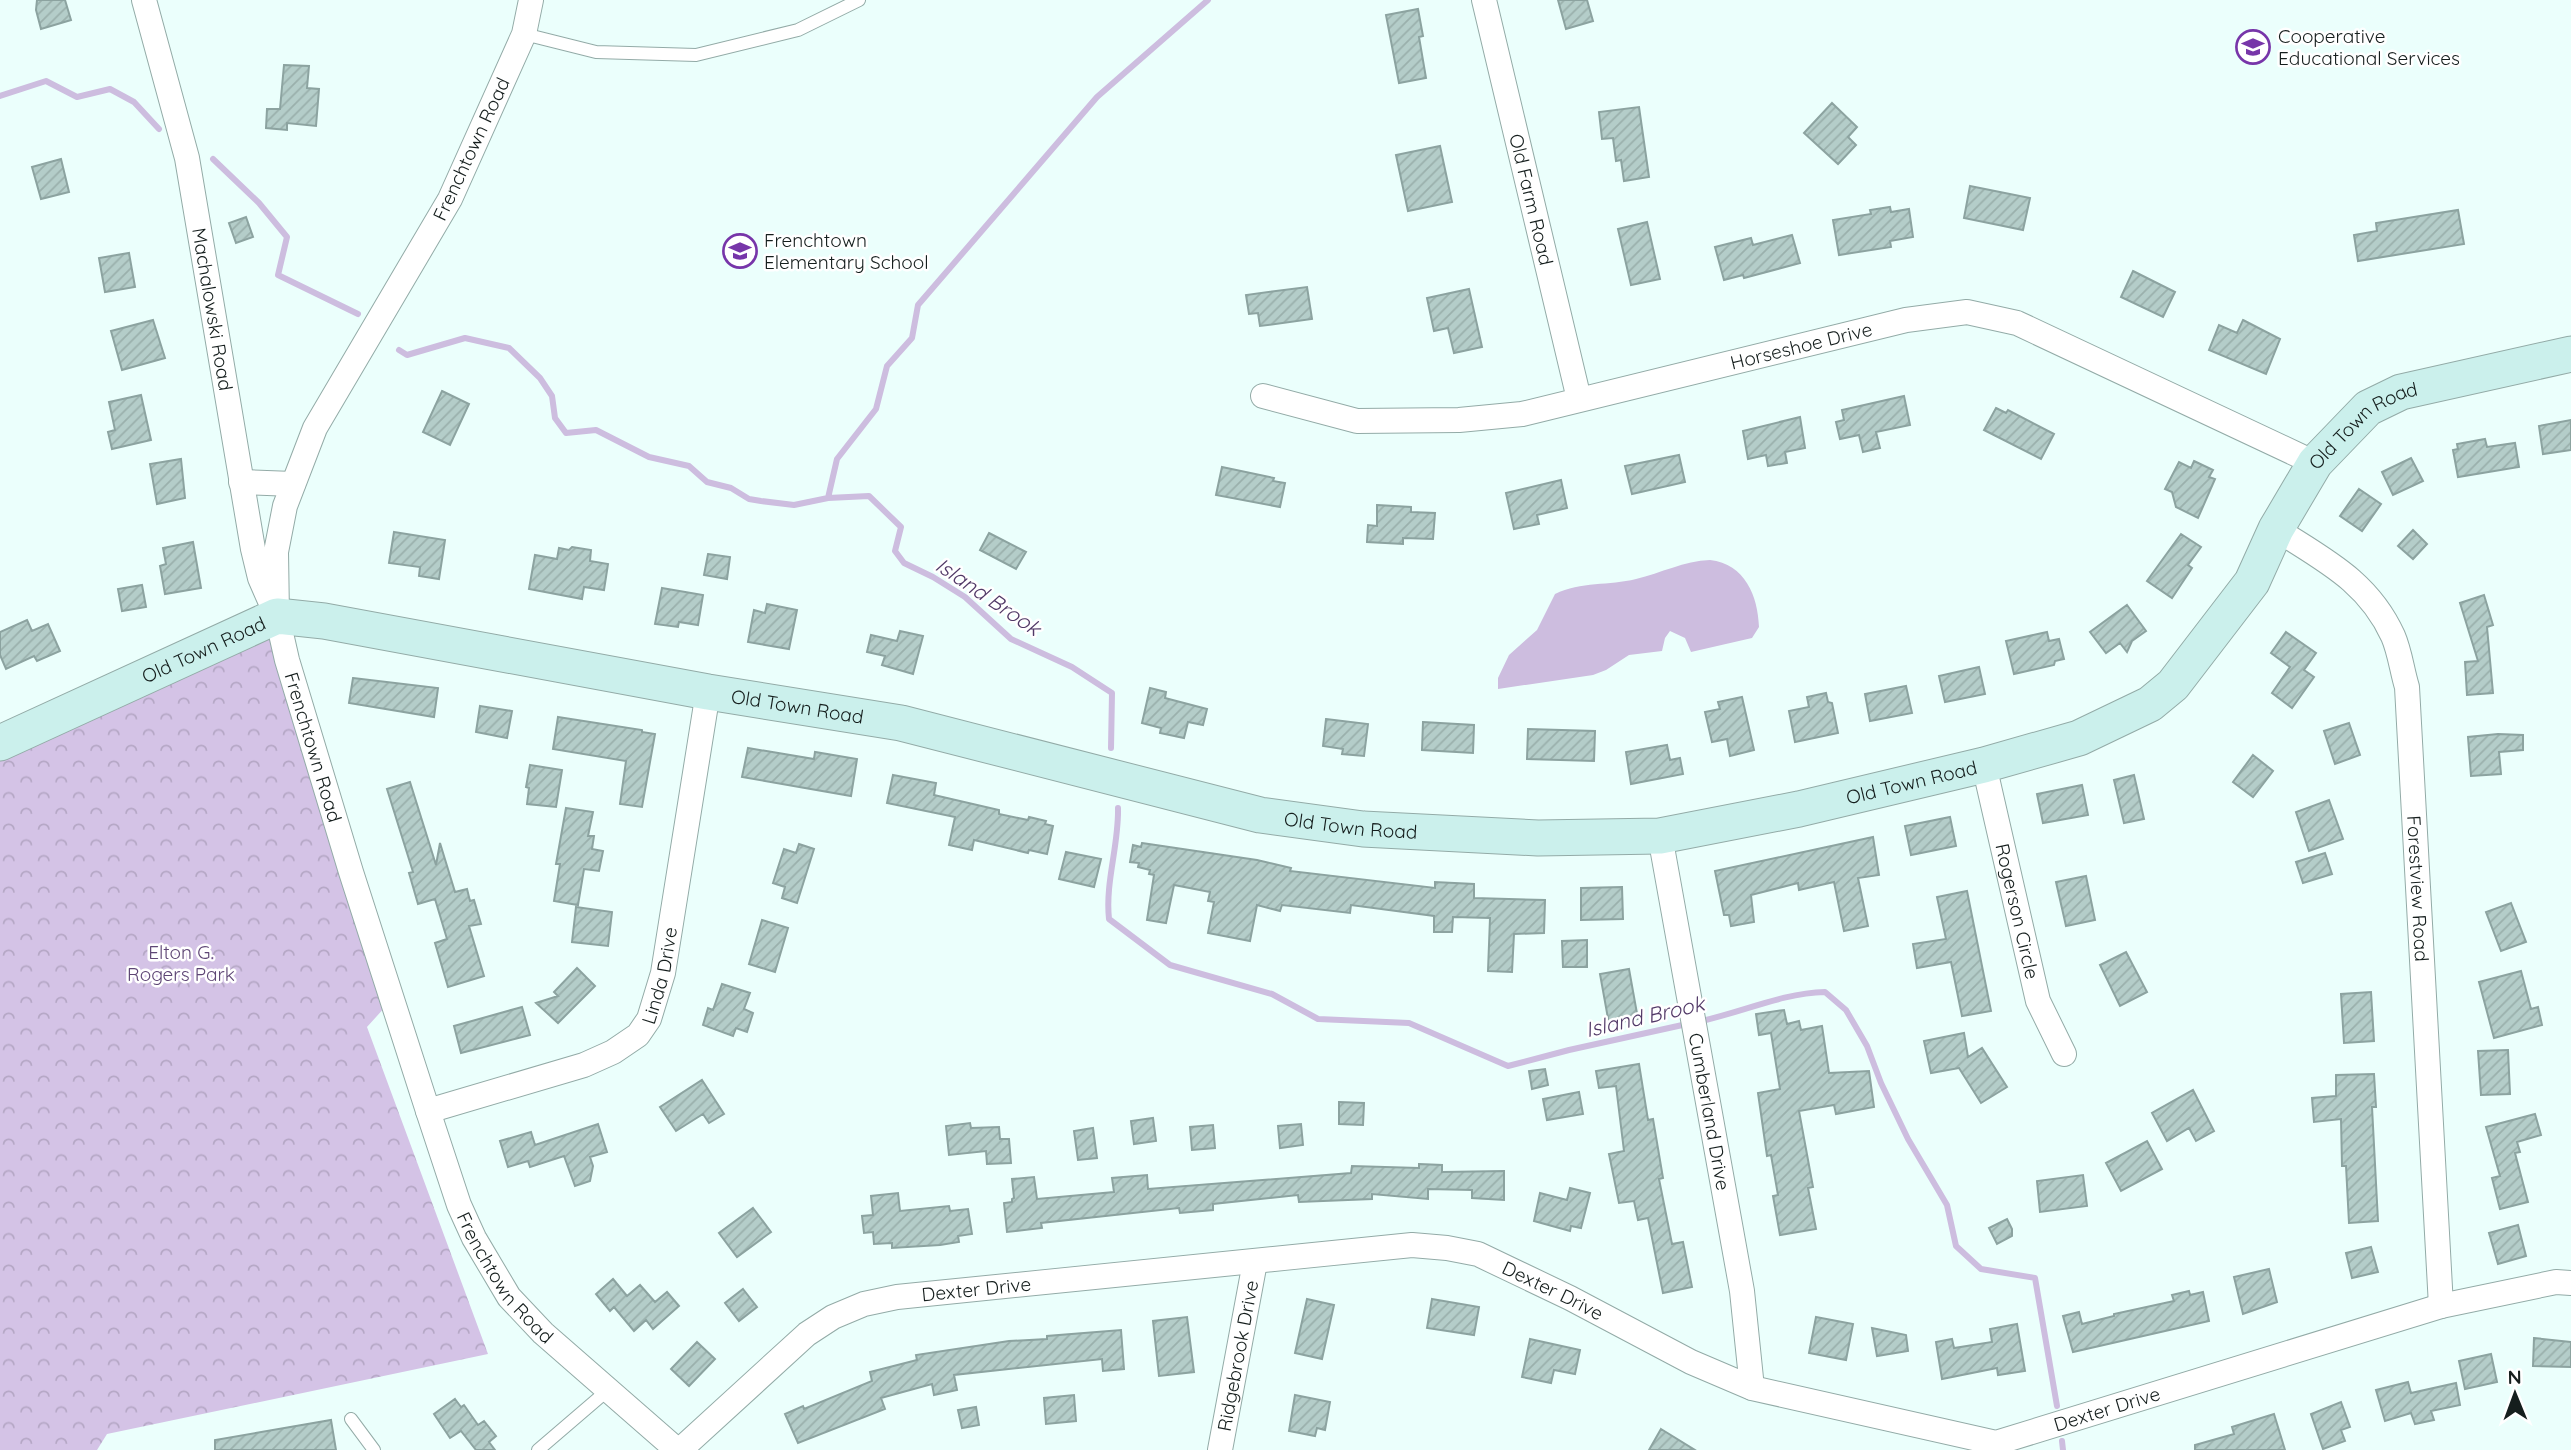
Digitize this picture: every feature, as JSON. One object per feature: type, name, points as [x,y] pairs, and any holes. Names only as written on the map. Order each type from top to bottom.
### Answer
[{"type":"main road","name":"Old Town Road","points":[[0,743],[277,616],[324,621],[935,731],[1260,815],[1363,829],[1538,838],[1660,836],[1799,809],[1984,765],[2079,738],[2150,704],[2173,685],[2252,582],[2276,529],[2315,463],[2368,408],[2401,391],[2571,354]]},
{"type":"street","name":"Machalowski Road","points":[[144,0],[187,158],[241,482],[260,578],[277,616]]},
{"type":"street","name":"Frenchtown Road","points":[[531,0],[524,34],[450,199],[315,428],[285,506],[276,552],[277,616],[295,686],[351,872],[459,1205],[493,1274],[509,1297],[543,1333],[679,1450]]},
{"type":"street","name":"Old Farm Road","points":[[1485,0],[1579,399]]},
{"type":"street","name":"Horseshoe Drive","points":[[1263,396],[1357,421],[1459,420],[1522,414],[1906,320],[1967,312],[2017,323],[2315,463]]},
{"type":"street","points":[[241,482],[293,484]]},
{"type":"street","name":"Forestview Road","points":[[2276,529],[2344,572],[2366,592],[2393,637],[2407,687],[2441,1306]]},
{"type":"street","name":"Linda Drive","points":[[428,1111],[584,1065],[613,1052],[638,1035],[649,1019],[668,948],[708,692]]},
{"type":"street","name":"Rogerson Circle","points":[[1984,765],[2038,1002],[2064,1054]]},
{"type":"street","name":"Cumberland Drive","points":[[1660,836],[1742,1291],[1752,1388]]},
{"type":"street","name":"Dexter Drive","points":[[679,1450],[807,1335],[833,1317],[864,1304],[897,1297],[1412,1245],[1478,1254],[1570,1298],[1691,1362],[1752,1388],[1996,1446],[2441,1306],[2556,1282],[2571,1283]]},
{"type":"street","name":"Ridgebrook Drive","points":[[1220,1450],[1255,1262]]},
{"type":"lane","points":[[828,0],[831,14]]},
{"type":"lane","points":[[524,34],[596,52],[696,55],[798,30],[859,0]]},
{"type":"lane","points":[[538,1450],[608,1390]]},
{"type":"lane","points":[[351,1419],[374,1450]]},
{"type":"green space","name":"Elton G. Rogers Park","points":[[271,623],[386,1006],[367,1027],[488,1354],[107,1434],[97,1450],[0,1450],[0,743]]},
{"type":"shaded area","points":[[1710,560],[1732,568],[1747,583],[1758,615],[1759,627],[1752,638],[1691,652],[1685,638],[1670,631],[1662,651],[1629,655],[1593,675],[1498,689],[1498,678],[1509,655],[1537,630],[1555,594],[1585,585],[1636,579],[1682,565]]},
{"type":"building","points":[[37,0],[65,0],[71,20],[41,29],[36,10]]},
{"type":"building","points":[[1558,0],[1587,0],[1593,21],[1566,29]]},
{"type":"building","points":[[1418,9],[1423,36],[1419,37],[1426,78],[1399,83],[1386,15]]},
{"type":"building","points":[[284,65],[309,66],[307,88],[319,89],[316,126],[287,123],[287,130],[266,128],[267,109],[280,109]]},
{"type":"building","points":[[1832,103],[1857,127],[1848,137],[1856,145],[1838,164],[1804,133]]},
{"type":"building","points":[[1639,107],[1649,177],[1624,181],[1621,160],[1616,161],[1613,138],[1602,139],[1599,112]]},
{"type":"building","points":[[1440,146],[1452,202],[1408,211],[1396,155]]},
{"type":"building","points":[[61,159],[69,192],[41,199],[32,167]]},
{"type":"building","points":[[1970,186],[2030,198],[2023,230],[1964,218]]},
{"type":"building","points":[[1890,207],[1891,212],[1909,209],[1913,237],[1890,241],[1891,247],[1839,255],[1833,220],[1871,214],[1870,210]]},
{"type":"building","points":[[2458,210],[2464,244],[2358,261],[2354,235],[2377,231],[2376,223]]},
{"type":"building","points":[[246,217],[253,237],[236,243],[229,223]]},
{"type":"building","points":[[1647,222],[1660,279],[1631,285],[1618,229]]},
{"type":"building","points":[[1792,235],[1800,263],[1744,278],[1743,275],[1724,280],[1715,247],[1751,238],[1753,245]]},
{"type":"building","points":[[129,253],[135,287],[105,292],[99,258]]},
{"type":"building","points":[[2133,271],[2175,292],[2163,317],[2121,297]]},
{"type":"building","points":[[1307,287],[1312,319],[1260,326],[1258,313],[1249,314],[1246,295]]},
{"type":"building","points":[[1469,289],[1482,347],[1454,353],[1448,328],[1434,331],[1427,298]]},
{"type":"building","points":[[153,320],[165,358],[122,370],[111,331]]},
{"type":"building","points":[[2243,320],[2280,339],[2266,374],[2209,350],[2219,325],[2237,333]]},
{"type":"building","points":[[442,391],[469,404],[450,445],[423,432]]},
{"type":"building","points":[[141,395],[151,440],[112,449],[108,432],[115,430],[109,402]]},
{"type":"building","points":[[1904,396],[1910,425],[1876,432],[1880,448],[1863,452],[1859,435],[1840,439],[1836,422],[1844,420],[1842,410]]},
{"type":"building","points":[[1996,408],[2006,413],[2008,410],[2054,434],[2041,459],[1984,430]]},
{"type":"building","points":[[1800,417],[1805,448],[1785,452],[1787,463],[1768,466],[1766,455],[1748,459],[1743,431]]},
{"type":"building","points":[[2571,420],[2571,450],[2543,454],[2539,426]]},
{"type":"building","points":[[2485,439],[2487,447],[2515,443],[2519,467],[2458,477],[2453,450],[2458,449],[2457,444]]},
{"type":"building","points":[[1679,455],[1685,482],[1632,494],[1625,466]]},
{"type":"building","points":[[2411,458],[2423,481],[2393,495],[2382,472]]},
{"type":"building","points":[[181,459],[185,498],[157,504],[150,464]]},
{"type":"building","points":[[2194,461],[2213,470],[2209,477],[2215,479],[2198,518],[2176,507],[2172,492],[2165,489],[2179,462],[2191,468]]},
{"type":"building","points":[[1222,467],[1274,478],[1273,481],[1285,483],[1280,507],[1216,495]]},
{"type":"building","points":[[1561,480],[1567,508],[1537,515],[1539,524],[1514,529],[1506,493]]},
{"type":"building","points":[[2359,489],[2381,504],[2362,531],[2340,516]]},
{"type":"building","points":[[1377,505],[1411,507],[1411,512],[1435,513],[1433,539],[1403,538],[1403,544],[1367,542],[1368,525],[1377,526]]},
{"type":"building","points":[[2413,530],[2427,544],[2413,559],[2398,546]]},
{"type":"building","points":[[394,532],[445,540],[439,579],[419,576],[420,567],[389,563]]},
{"type":"building","points":[[989,533],[1026,552],[1016,569],[980,550]]},
{"type":"building","points":[[2181,534],[2201,547],[2188,565],[2192,568],[2172,598],[2147,581]]},
{"type":"building","points":[[193,542],[201,588],[165,594],[160,566],[166,564],[163,548]]},
{"type":"building","points":[[572,547],[591,550],[590,561],[608,564],[604,590],[584,587],[582,599],[529,589],[535,555],[557,559],[559,548],[569,550]]},
{"type":"building","points":[[708,554],[730,557],[727,579],[704,575]]},
{"type":"building","points":[[142,585],[146,607],[122,611],[118,589]]},
{"type":"building","points":[[662,588],[703,595],[698,625],[679,622],[678,627],[655,624]]},
{"type":"building","points":[[2484,595],[2493,625],[2487,627],[2493,693],[2467,695],[2465,662],[2478,661],[2460,603]]},
{"type":"building","points":[[767,604],[797,610],[789,649],[748,642],[754,610],[765,613]]},
{"type":"building","points":[[2127,605],[2146,631],[2132,641],[2127,652],[2120,643],[2106,653],[2090,632]]},
{"type":"building","points":[[27,620],[32,631],[48,624],[60,651],[37,661],[34,656],[6,669],[0,655],[0,632]]},
{"type":"building","points":[[900,631],[923,636],[913,674],[882,665],[885,656],[867,652],[871,635],[897,641]]},
{"type":"building","points":[[2047,632],[2049,641],[2059,639],[2064,659],[2055,661],[2054,665],[2014,674],[2006,641]]},
{"type":"building","points":[[2286,632],[2316,653],[2304,670],[2314,677],[2292,708],[2272,693],[2290,667],[2271,653]]},
{"type":"building","points":[[1979,667],[1985,694],[1945,702],[1939,676]]},
{"type":"building","points":[[353,678],[438,688],[434,717],[349,703]]},
{"type":"building","points":[[1906,686],[1912,713],[1870,721],[1865,694]]},
{"type":"building","points":[[1150,688],[1166,692],[1165,698],[1207,709],[1203,725],[1188,722],[1184,738],[1160,733],[1161,728],[1142,723]]},
{"type":"building","points":[[1826,693],[1828,702],[1832,703],[1838,733],[1795,742],[1789,711],[1809,707],[1807,697]]},
{"type":"building","points":[[1742,697],[1754,750],[1730,756],[1727,739],[1712,742],[1705,712],[1720,709],[1718,702]]},
{"type":"building","points":[[480,706],[512,711],[507,738],[476,732]]},
{"type":"building","points":[[558,717],[655,734],[642,807],[620,804],[626,761],[553,749]]},
{"type":"building","points":[[1326,719],[1368,724],[1364,756],[1342,754],[1343,749],[1323,746]]},
{"type":"building","points":[[1423,722],[1474,725],[1473,753],[1422,750]]},
{"type":"building","points":[[2349,723],[2360,755],[2335,764],[2324,731]]},
{"type":"building","points":[[1528,729],[1595,731],[1594,761],[1527,759]]},
{"type":"building","points":[[2523,735],[2523,750],[2499,752],[2501,774],[2471,776],[2468,737]]},
{"type":"building","points":[[1667,745],[1670,760],[1680,758],[1683,774],[1631,784],[1626,752]]},
{"type":"building","points":[[748,748],[814,759],[815,752],[857,759],[851,796],[742,777]]},
{"type":"building","points":[[2253,755],[2273,771],[2253,797],[2233,782]]},
{"type":"building","points":[[530,765],[562,770],[556,807],[527,804],[529,788],[526,787]]},
{"type":"building","points":[[893,775],[936,783],[934,795],[999,810],[999,814],[1046,821],[1045,824],[1053,826],[1047,854],[1029,850],[1028,853],[974,840],[972,850],[949,845],[955,817],[887,803]]},
{"type":"building","points":[[2134,775],[2144,819],[2124,823],[2114,780]]},
{"type":"building","points":[[410,782],[436,865],[440,843],[455,892],[467,889],[470,901],[474,900],[481,924],[469,926],[484,976],[448,987],[435,943],[447,939],[435,899],[418,904],[409,873],[413,872],[387,789]]},
{"type":"building","points":[[2082,785],[2088,815],[2043,823],[2037,794]]},
{"type":"building","points":[[2329,800],[2343,839],[2309,851],[2296,812]]},
{"type":"building","points":[[566,808],[593,812],[588,836],[594,836],[592,849],[603,851],[599,871],[584,869],[578,905],[554,901],[560,864],[556,864]]},
{"type":"building","points":[[1950,817],[1956,846],[1911,855],[1905,826]]},
{"type":"building","points":[[1873,837],[1879,875],[1858,878],[1868,926],[1844,931],[1834,882],[1799,890],[1798,883],[1751,895],[1754,922],[1731,926],[1729,915],[1724,915],[1715,871]]},
{"type":"building","points":[[1142,843],[1257,860],[1291,868],[1290,871],[1435,888],[1435,882],[1474,884],[1474,898],[1545,900],[1544,933],[1514,934],[1512,972],[1488,971],[1490,918],[1453,917],[1452,932],[1434,932],[1434,916],[1351,905],[1350,913],[1282,905],[1280,911],[1257,905],[1250,941],[1208,933],[1214,902],[1208,901],[1210,892],[1174,885],[1166,923],[1147,920],[1154,875],[1149,874],[1150,870],[1138,867],[1139,863],[1130,862],[1133,845],[1141,847]]},
{"type":"building","points":[[799,844],[814,849],[797,903],[782,898],[785,887],[773,883],[784,849],[796,853]]},
{"type":"building","points":[[1066,852],[1101,859],[1094,887],[1059,879]]},
{"type":"building","points":[[2325,853],[2332,874],[2303,883],[2296,862]]},
{"type":"building","points":[[2086,876],[2095,920],[2066,926],[2056,882]]},
{"type":"building","points":[[1622,887],[1623,919],[1581,920],[1581,888]]},
{"type":"building","points":[[1967,891],[1991,1011],[1962,1016],[1951,962],[1917,968],[1913,944],[1946,939],[1937,897]]},
{"type":"building","points":[[2511,903],[2526,942],[2501,951],[2486,912]]},
{"type":"building","points":[[576,907],[612,912],[608,946],[572,942]]},
{"type":"building","points":[[762,920],[788,928],[775,972],[749,964]]},
{"type":"building","points":[[1587,940],[1587,967],[1563,967],[1562,941]]},
{"type":"building","points":[[2126,952],[2147,992],[2120,1006],[2100,965]]},
{"type":"building","points":[[577,968],[595,986],[558,1023],[536,1003],[558,996],[554,992]]},
{"type":"building","points":[[1629,969],[1638,1019],[1609,1024],[1600,974]]},
{"type":"building","points":[[2521,971],[2531,1009],[2538,1007],[2542,1025],[2494,1038],[2479,982]]},
{"type":"building","points":[[722,984],[750,993],[744,1009],[753,1013],[747,1032],[736,1028],[733,1036],[703,1025],[708,1008],[713,1010]]},
{"type":"building","points":[[2371,992],[2374,1041],[2344,1043],[2341,994]]},
{"type":"building","points":[[522,1007],[530,1035],[461,1053],[454,1026]]},
{"type":"building","points":[[1784,1010],[1787,1024],[1799,1021],[1801,1030],[1822,1026],[1829,1073],[1869,1071],[1874,1107],[1836,1114],[1834,1105],[1799,1111],[1813,1187],[1808,1188],[1816,1229],[1780,1235],[1773,1196],[1778,1195],[1771,1155],[1767,1156],[1758,1093],[1780,1089],[1771,1033],[1759,1035],[1756,1014]]},
{"type":"building","points":[[1964,1033],[1968,1057],[1982,1048],[2007,1087],[1981,1103],[1959,1068],[1931,1073],[1924,1041]]},
{"type":"building","points":[[2508,1050],[2510,1094],[2481,1095],[2478,1051]]},
{"type":"building","points":[[1639,1064],[1648,1120],[1653,1119],[1663,1178],[1659,1179],[1672,1244],[1683,1242],[1692,1287],[1663,1293],[1648,1218],[1638,1220],[1634,1201],[1619,1203],[1609,1154],[1624,1151],[1616,1086],[1599,1088],[1596,1071]]},
{"type":"building","points":[[1545,1069],[1548,1085],[1532,1089],[1529,1071]]},
{"type":"building","points":[[2374,1074],[2376,1107],[2372,1107],[2378,1221],[2349,1223],[2346,1166],[2342,1166],[2341,1119],[2314,1122],[2312,1098],[2336,1096],[2336,1075]]},
{"type":"building","points":[[702,1080],[724,1114],[709,1123],[703,1114],[676,1131],[660,1107]]},
{"type":"building","points":[[2193,1090],[2214,1131],[2196,1141],[2189,1128],[2167,1141],[2152,1113]]},
{"type":"building","points":[[1579,1092],[1583,1114],[1547,1120],[1543,1099]]},
{"type":"building","points":[[1339,1102],[1364,1103],[1363,1125],[1339,1124]]},
{"type":"building","points":[[2535,1114],[2541,1135],[2517,1142],[2520,1152],[2515,1153],[2528,1202],[2500,1209],[2492,1178],[2500,1176],[2486,1127]]},
{"type":"building","points":[[1153,1118],[1156,1141],[1134,1144],[1131,1121]]},
{"type":"building","points":[[970,1123],[971,1128],[999,1127],[1000,1139],[1009,1139],[1011,1163],[987,1164],[986,1151],[949,1155],[946,1126]]},
{"type":"building","points":[[598,1124],[607,1152],[590,1157],[593,1166],[590,1181],[575,1186],[564,1156],[530,1167],[528,1161],[508,1167],[500,1141],[531,1132],[535,1145]]},
{"type":"building","points":[[1301,1124],[1303,1145],[1280,1148],[1278,1126]]},
{"type":"building","points":[[1213,1125],[1215,1148],[1192,1150],[1190,1127]]},
{"type":"building","points":[[1093,1128],[1097,1158],[1078,1160],[1074,1131]]},
{"type":"building","points":[[2147,1141],[2162,1169],[2121,1191],[2106,1163]]},
{"type":"building","points":[[1419,1164],[1442,1165],[1442,1172],[1504,1171],[1504,1200],[1472,1198],[1472,1190],[1428,1189],[1428,1199],[1372,1194],[1372,1199],[1299,1202],[1298,1195],[1213,1204],[1213,1210],[1180,1213],[1179,1208],[1041,1223],[1042,1228],[1007,1232],[1004,1203],[1012,1202],[1014,1198],[1012,1179],[1034,1177],[1037,1199],[1114,1192],[1112,1178],[1147,1175],[1148,1189],[1351,1173],[1352,1166],[1419,1168]]},
{"type":"building","points":[[2083,1175],[2087,1206],[2040,1212],[2037,1181]]},
{"type":"building","points":[[1570,1188],[1590,1193],[1581,1228],[1571,1226],[1570,1231],[1534,1221],[1540,1193],[1567,1200]]},
{"type":"building","points":[[898,1193],[900,1211],[949,1206],[950,1211],[968,1209],[972,1234],[958,1236],[959,1242],[940,1245],[892,1248],[892,1243],[874,1244],[873,1232],[864,1233],[862,1216],[873,1215],[871,1196]]},
{"type":"building","points":[[753,1208],[771,1232],[737,1257],[719,1233]]},
{"type":"building","points":[[2007,1219],[2012,1236],[1997,1244],[1989,1228]]},
{"type":"building","points":[[2518,1225],[2526,1256],[2498,1264],[2489,1233]]},
{"type":"building","points":[[2371,1247],[2378,1272],[2352,1278],[2346,1253]]},
{"type":"building","points":[[2269,1269],[2277,1302],[2243,1314],[2234,1277]]},
{"type":"building","points":[[613,1279],[627,1296],[640,1285],[655,1302],[667,1292],[679,1306],[653,1329],[646,1320],[634,1331],[614,1307],[610,1311],[596,1294]]},
{"type":"building","points":[[743,1289],[757,1307],[739,1321],[725,1303]]},
{"type":"building","points":[[2189,1291],[2190,1295],[2203,1292],[2209,1321],[2073,1352],[2063,1316],[2079,1312],[2082,1324],[2174,1301],[2172,1295]]},
{"type":"building","points":[[1307,1299],[1334,1305],[1322,1359],[1295,1353]]},
{"type":"building","points":[[1432,1299],[1479,1307],[1474,1335],[1427,1328]]},
{"type":"building","points":[[1187,1317],[1194,1372],[1159,1376],[1153,1321]]},
{"type":"building","points":[[1816,1317],[1853,1324],[1846,1360],[1809,1353]]},
{"type":"building","points":[[2017,1324],[2025,1371],[1998,1375],[1997,1368],[1942,1379],[1936,1342],[1952,1339],[1954,1348],[1992,1342],[1990,1329]]},
{"type":"building","points":[[1872,1328],[1906,1335],[1908,1351],[1877,1356]]},
{"type":"building","points":[[1121,1330],[1124,1369],[1103,1371],[1102,1359],[954,1375],[957,1390],[934,1395],[932,1384],[881,1398],[885,1409],[798,1443],[785,1414],[872,1381],[870,1372],[917,1360],[916,1355],[1009,1341],[1047,1339],[1047,1336]]},
{"type":"building","points":[[2534,1338],[2571,1342],[2571,1367],[2533,1366]]},
{"type":"building","points":[[1530,1339],[1580,1350],[1575,1374],[1554,1370],[1551,1383],[1522,1377]]},
{"type":"building","points":[[697,1342],[715,1359],[689,1386],[671,1369]]},
{"type":"building","points":[[2491,1354],[2497,1382],[2465,1389],[2459,1361]]},
{"type":"building","points":[[2408,1382],[2411,1393],[2456,1383],[2460,1405],[2431,1411],[2434,1420],[2415,1424],[2411,1413],[2385,1421],[2376,1390]]},
{"type":"building","points":[[1074,1395],[1076,1421],[1046,1424],[1044,1398]]},
{"type":"building","points":[[1295,1395],[1330,1402],[1325,1430],[1317,1428],[1315,1436],[1289,1431]]},
{"type":"building","points":[[455,1399],[461,1407],[464,1405],[478,1425],[484,1421],[496,1436],[489,1442],[495,1450],[476,1450],[461,1431],[450,1438],[434,1414]]},
{"type":"building","points":[[2341,1402],[2350,1427],[2341,1430],[2345,1441],[2323,1449],[2311,1414]]},
{"type":"building","points":[[976,1407],[979,1425],[962,1428],[958,1410]]},
{"type":"building","points":[[2274,1414],[2285,1450],[2195,1450],[2195,1445],[2234,1434],[2232,1427]]},
{"type":"building","points":[[331,1420],[336,1450],[215,1450],[215,1440]]},
{"type":"building","points":[[1661,1429],[1695,1450],[1649,1450]]},
{"type":"waterway","points":[[828,498],[837,459],[876,409],[887,366],[912,338],[918,305],[1097,97],[1208,0]]},
{"type":"waterway","name":"Island Brook","points":[[0,96],[46,81],[77,97],[110,89],[134,102],[159,129]]},
{"type":"waterway","name":"Island Brook","points":[[213,159],[259,203],[287,237],[278,275],[358,314]]},
{"type":"waterway","name":"Island Brook","points":[[399,350],[407,355],[465,338],[509,348],[540,378],[552,396],[555,418],[566,433],[596,430],[649,457],[689,466],[707,482],[731,488],[749,499],[794,505],[828,498],[869,496],[901,527],[895,551],[904,563],[965,597],[1011,639],[1072,667],[1112,693],[1111,748]]},
{"type":"waterway","name":"Island Brook","points":[[1118,808],[1109,891],[1109,919],[1170,965],[1272,994],[1318,1019],[1409,1023],[1508,1066],[1687,1024]]},
{"type":"waterway","name":"Island Brook","points":[[1697,1022],[1809,993],[1825,992],[1846,1010],[1867,1046],[1881,1083],[1908,1139],[1947,1205],[1956,1246],[1981,1269],[2035,1278],[2057,1406]]},
{"type":"waterway","name":"Island Brook","points":[[2062,1441],[2063,1450]]},
{"type":"place","name":"Cooperative Educational Services","points":[[2253,47]]},
{"type":"place","name":"Frenchtown Elementary School","points":[[740,251]]}]
